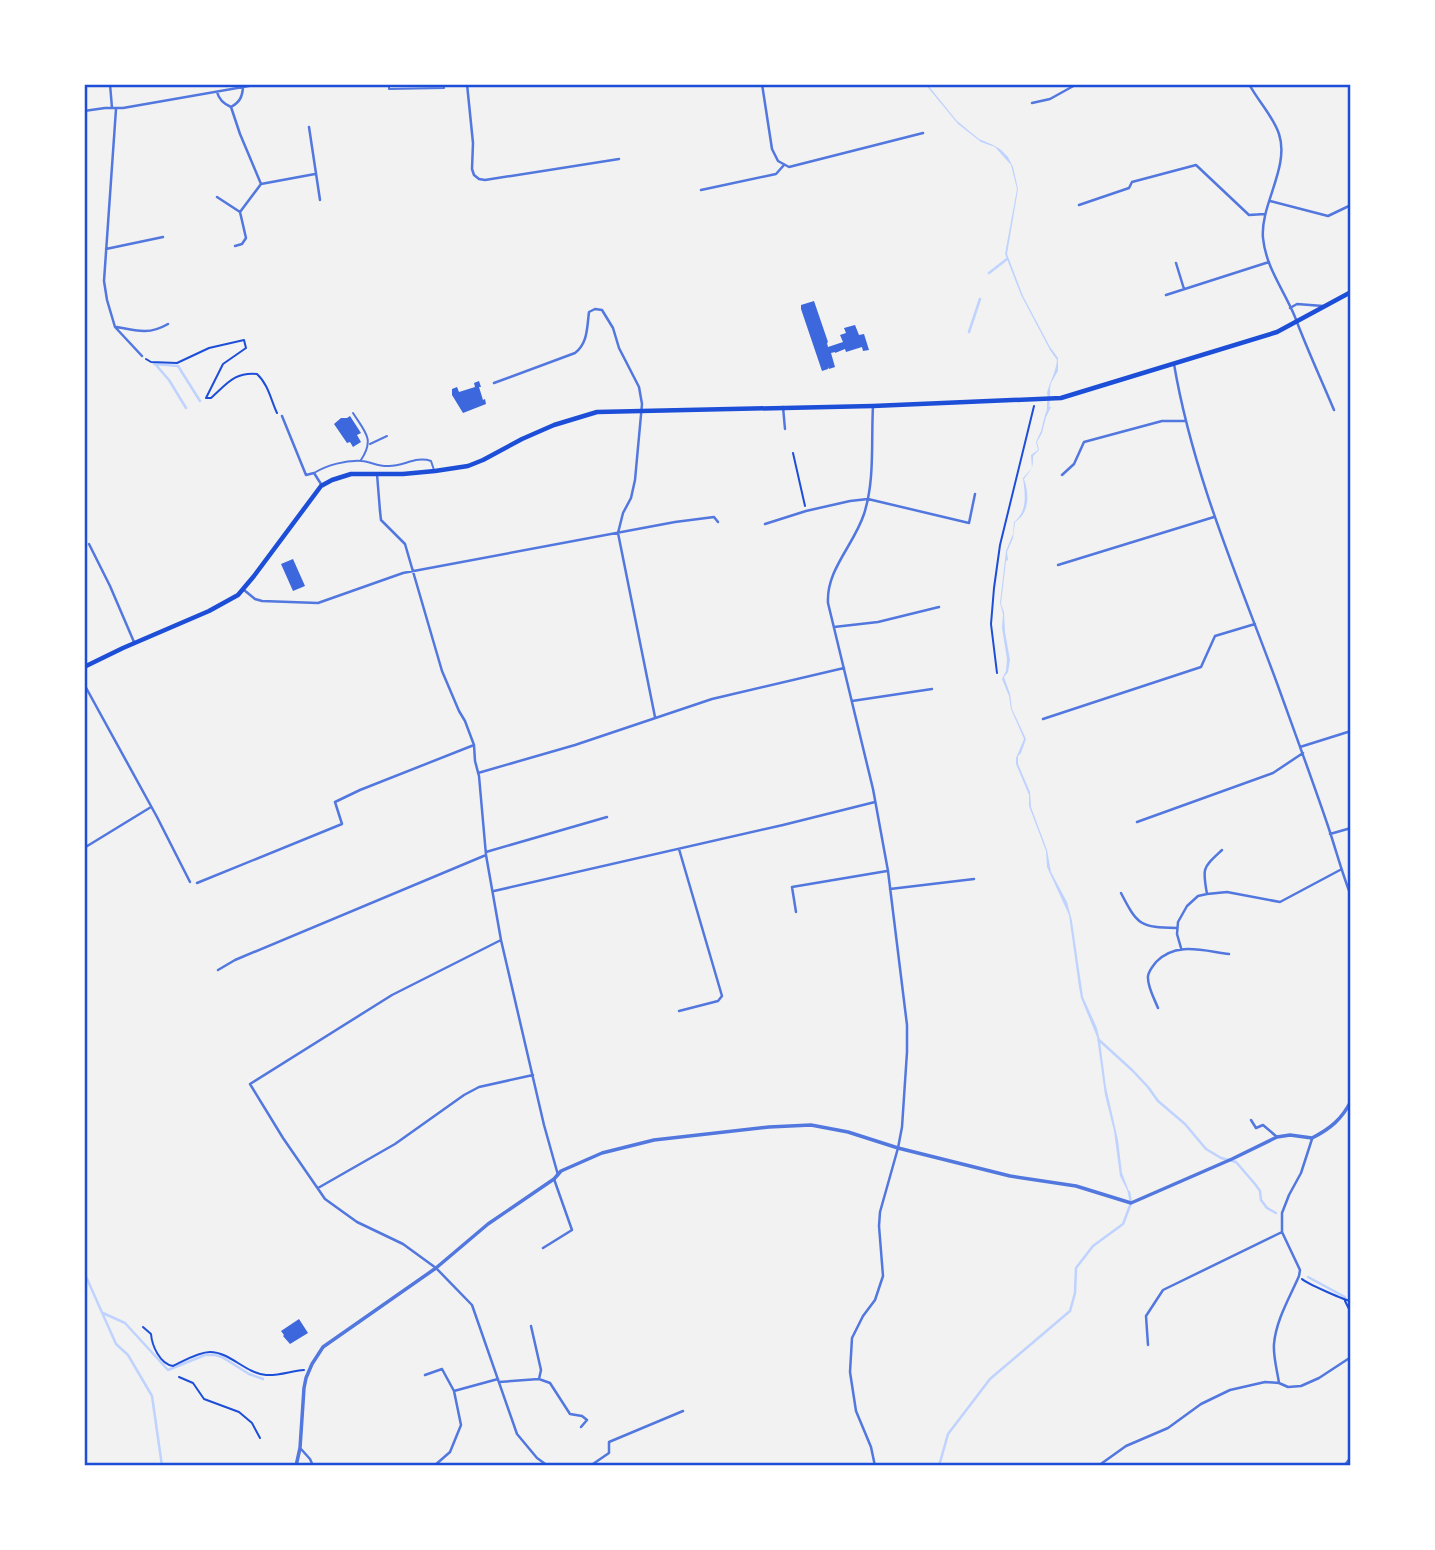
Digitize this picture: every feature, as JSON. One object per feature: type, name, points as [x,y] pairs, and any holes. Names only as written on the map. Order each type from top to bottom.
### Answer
[{"type":"main road","points":[[84,667],[209,611],[244,590],[321,486],[351,474],[403,474],[468,466],[554,425],[597,412],[873,406],[1061,398],[1277,332],[1351,292]]},
{"type":"street","points":[[110,84],[114,108],[104,281],[115,327],[142,356]]},
{"type":"street","points":[[84,111],[257,84]]},
{"type":"street","points":[[467,84],[473,143],[472,169],[479,179],[619,159]]},
{"type":"street","points":[[762,84],[772,149],[778,161],[789,167],[923,133]]},
{"type":"street","points":[[1032,103],[1050,99],[1077,84]]},
{"type":"street","points":[[1249,84],[1275,124],[1282,149],[1263,226],[1269,262],[1334,410]]},
{"type":"street","points":[[232,107],[239,102],[244,88]]},
{"type":"street","points":[[217,92],[221,101],[232,107]]},
{"type":"street","points":[[232,107],[261,184]]},
{"type":"street","points":[[309,127],[320,200]]},
{"type":"street","points":[[701,190],[776,174],[784,165]]},
{"type":"street","points":[[1079,205],[1129,188],[1132,182],[1196,165],[1249,215],[1266,214]]},
{"type":"street","points":[[240,212],[261,184],[315,174]]},
{"type":"street","points":[[217,197],[240,212],[246,238],[242,244],[235,246]]},
{"type":"street","points":[[1270,201],[1328,216],[1351,205]]},
{"type":"street","points":[[106,249],[163,237]]},
{"type":"street","points":[[1166,295],[1269,262]]},
{"type":"street","points":[[1177,263],[1184,289]]},
{"type":"street","points":[[1290,308],[1297,304],[1326,306]]},
{"type":"street","points":[[494,383],[575,353],[586,338],[589,312],[595,309],[602,310],[613,328],[619,348],[639,387],[642,411],[635,480],[618,533],[655,717]]},
{"type":"street","points":[[115,327],[149,332],[168,324]]},
{"type":"street","points":[[1174,364],[1186,421],[1214,517],[1303,754],[1351,896]]},
{"type":"street","points":[[873,406],[868,499],[857,530],[832,576],[827,593],[888,871],[907,1033],[903,1113],[898,1147],[880,1212],[883,1276],[876,1300],[863,1316],[852,1338],[850,1372],[856,1411],[871,1447],[875,1466]]},
{"type":"street","points":[[783,407],[785,429]]},
{"type":"street","points":[[282,416],[306,475],[314,473],[321,486]]},
{"type":"street","points":[[1062,475],[1074,464],[1084,442],[1162,421],[1186,421]]},
{"type":"street","points":[[377,474],[381,520],[405,544],[442,671],[474,746],[486,853],[501,940],[556,1177],[572,1230],[544,1248]]},
{"type":"street","points":[[765,524],[806,511],[868,499],[969,523],[975,495]]},
{"type":"street","points":[[244,590],[255,600],[318,604],[412,571],[675,522],[714,517],[718,522]]},
{"type":"street","points":[[1058,565],[1214,517]]},
{"type":"street","points":[[89,544],[135,643]]},
{"type":"street","points":[[834,627],[878,622],[939,607]]},
{"type":"street","points":[[1043,719],[1200,667],[1215,636],[1255,624]]},
{"type":"street","points":[[478,773],[575,745],[712,699],[844,668]]},
{"type":"street","points":[[84,684],[190,882]]},
{"type":"street","points":[[852,701],[932,689]]},
{"type":"street","points":[[1300,747],[1351,731]]},
{"type":"street","points":[[197,883],[342,824],[335,802],[474,746]]},
{"type":"street","points":[[1137,822],[1273,773],[1303,754]]},
{"type":"street","points":[[492,891],[875,802]]},
{"type":"street","points":[[84,848],[151,807]]},
{"type":"street","points":[[218,970],[235,960],[486,853],[607,817]]},
{"type":"street","points":[[1330,834],[1351,828]]},
{"type":"street","points":[[680,849],[722,996],[718,1001],[680,1011]]},
{"type":"street","points":[[1207,894],[1203,872],[1207,864],[1222,850]]},
{"type":"street","points":[[1181,948],[1177,928],[1180,916],[1191,901],[1207,894],[1227,892],[1280,902],[1340,870]]},
{"type":"street","points":[[796,912],[792,887],[888,871]]},
{"type":"street","points":[[890,889],[974,879]]},
{"type":"street","points":[[1345,882],[1351,880]]},
{"type":"street","points":[[1121,893],[1133,916],[1141,923],[1153,928],[1177,928]]},
{"type":"street","points":[[501,940],[392,995],[250,1084],[283,1139],[325,1199],[357,1222],[402,1244],[436,1268],[472,1305],[517,1434],[537,1458],[548,1466]]},
{"type":"street","points":[[1158,1008],[1148,978],[1150,970],[1163,955],[1181,948],[1229,954]]},
{"type":"street","points":[[318,1188],[395,1144],[479,1087],[533,1075]]},
{"type":"street","points":[[296,1466],[300,1448],[304,1388],[309,1370],[323,1347],[436,1268],[488,1224],[561,1171],[602,1153],[654,1140],[811,1125],[848,1132],[1010,1176],[1076,1185],[1131,1203],[1278,1137],[1290,1135],[1312,1138],[1335,1124],[1351,1101]]},
{"type":"street","points":[[1251,1120],[1256,1128],[1263,1125],[1278,1137]]},
{"type":"street","points":[[1279,1382],[1273,1347],[1300,1270],[1282,1232],[1282,1213],[1301,1173],[1312,1138]]},
{"type":"street","points":[[1148,1345],[1146,1316],[1163,1290],[1282,1232]]},
{"type":"street","points":[[531,1326],[541,1370],[539,1379]]},
{"type":"street","points":[[1098,1466],[1126,1446],[1168,1428],[1201,1404],[1230,1390],[1265,1382],[1279,1382],[1289,1387],[1301,1386],[1319,1378],[1351,1357]]},
{"type":"street","points":[[425,1375],[442,1369],[454,1391],[461,1425],[450,1452],[434,1466]]},
{"type":"street","points":[[454,1391],[498,1380],[539,1379],[550,1383],[570,1414],[582,1416],[587,1420],[581,1427]]},
{"type":"street","points":[[590,1466],[609,1452],[609,1442],[684,1411]]},
{"type":"street","points":[[300,1448],[313,1466]]},
{"type":"street","points":[[1344,1466],[1351,1457]]},
{"type":"lane","points":[[389,84],[389,89],[444,86]]},
{"type":"lane","points":[[352,413],[366,433],[369,444],[361,461]]},
{"type":"lane","points":[[369,444],[387,436]]},
{"type":"lane","points":[[314,473],[322,468],[361,461],[390,467],[425,459],[431,461],[435,471]]},
{"type":"path","points":[[142,356],[151,362],[177,363],[209,348],[244,341],[246,348],[223,364],[206,398],[211,398],[233,377],[257,374],[262,378],[277,414],[282,416]]},
{"type":"path","points":[[997,673],[991,624],[998,556],[1036,400]]},
{"type":"path","points":[[793,453],[806,511]]},
{"type":"path","points":[[1299,1276],[1307,1283],[1351,1301]]},
{"type":"path","points":[[1345,1300],[1349,1309]]},
{"type":"path","points":[[143,1327],[150,1334],[162,1360],[170,1366],[212,1352],[266,1375],[309,1370]]},
{"type":"path","points":[[179,1377],[193,1383],[204,1399],[239,1412],[252,1423],[260,1438]]},
{"type":"water","points":[[925,84],[957,121],[979,139],[1000,149],[1013,167],[1018,189],[1007,254],[1023,296],[1058,358],[1058,371],[1051,383],[1049,394],[1047,394],[1057,360],[1021,295],[1005,254],[1017,189],[1011,165],[995,147],[981,142],[958,124]]},
{"type":"water","points":[[1048,407],[1051,407],[1037,442],[1039,450],[1033,456],[1032,467],[1031,455],[1038,450],[1036,442]]},
{"type":"water","points":[[1032,469],[1024,479],[1027,490],[1026,508],[1015,522],[1013,538],[1007,552],[1001,604],[1010,660],[1008,672],[1004,677],[1012,709],[1026,739],[1018,756],[1018,764],[1030,792],[1031,807],[1047,850],[1051,872],[1067,902],[1072,921],[1083,997],[1097,1028],[1122,1173],[1130,1194],[1120,1176],[1097,1037],[1081,998],[1069,915],[1047,867],[1046,851],[1029,806],[1029,795],[1016,764],[1016,758],[1024,739],[1011,709],[1002,679],[1007,659],[1000,603],[1006,551],[1013,534],[1014,522],[1024,507],[1023,478]]},
{"type":"building","points":[[814,301],[828,347],[843,342],[840,335],[846,333],[844,328],[855,325],[859,335],[864,334],[869,350],[863,351],[862,347],[831,353],[835,367],[822,371],[801,309],[801,305]]},
{"type":"building","points":[[479,381],[486,404],[463,413],[452,395],[452,389],[457,387],[459,392],[475,387],[474,383]]},
{"type":"building","points":[[350,416],[361,433],[357,435],[361,442],[353,447],[334,424],[341,418]]},
{"type":"building","points":[[293,559],[305,586],[293,591],[281,564]]},
{"type":"building","points":[[299,1319],[308,1333],[290,1344],[281,1331]]},
{"type":"waterway","points":[[989,273],[1007,259]]},
{"type":"waterway","points":[[969,332],[980,299]]},
{"type":"waterway","points":[[154,364],[178,366],[200,401]]},
{"type":"waterway","points":[[156,365],[186,408]]},
{"type":"waterway","points":[[1048,409],[1049,391]]},
{"type":"waterway","points":[[1099,1040],[1132,1070],[1158,1101],[1185,1124],[1206,1149],[1221,1158],[1236,1162],[1260,1191],[1261,1200],[1267,1208],[1276,1213]]},
{"type":"waterway","points":[[939,1466],[948,1434],[990,1379],[1070,1311],[1075,1293],[1076,1268],[1093,1246],[1123,1224],[1131,1203],[1129,1192]]},
{"type":"waterway","points":[[84,1272],[116,1344],[128,1355],[152,1396],[162,1466]]},
{"type":"waterway","points":[[1308,1277],[1345,1297]]},
{"type":"waterway","points":[[103,1313],[125,1323],[168,1370],[205,1355],[215,1355],[263,1379]]}]
